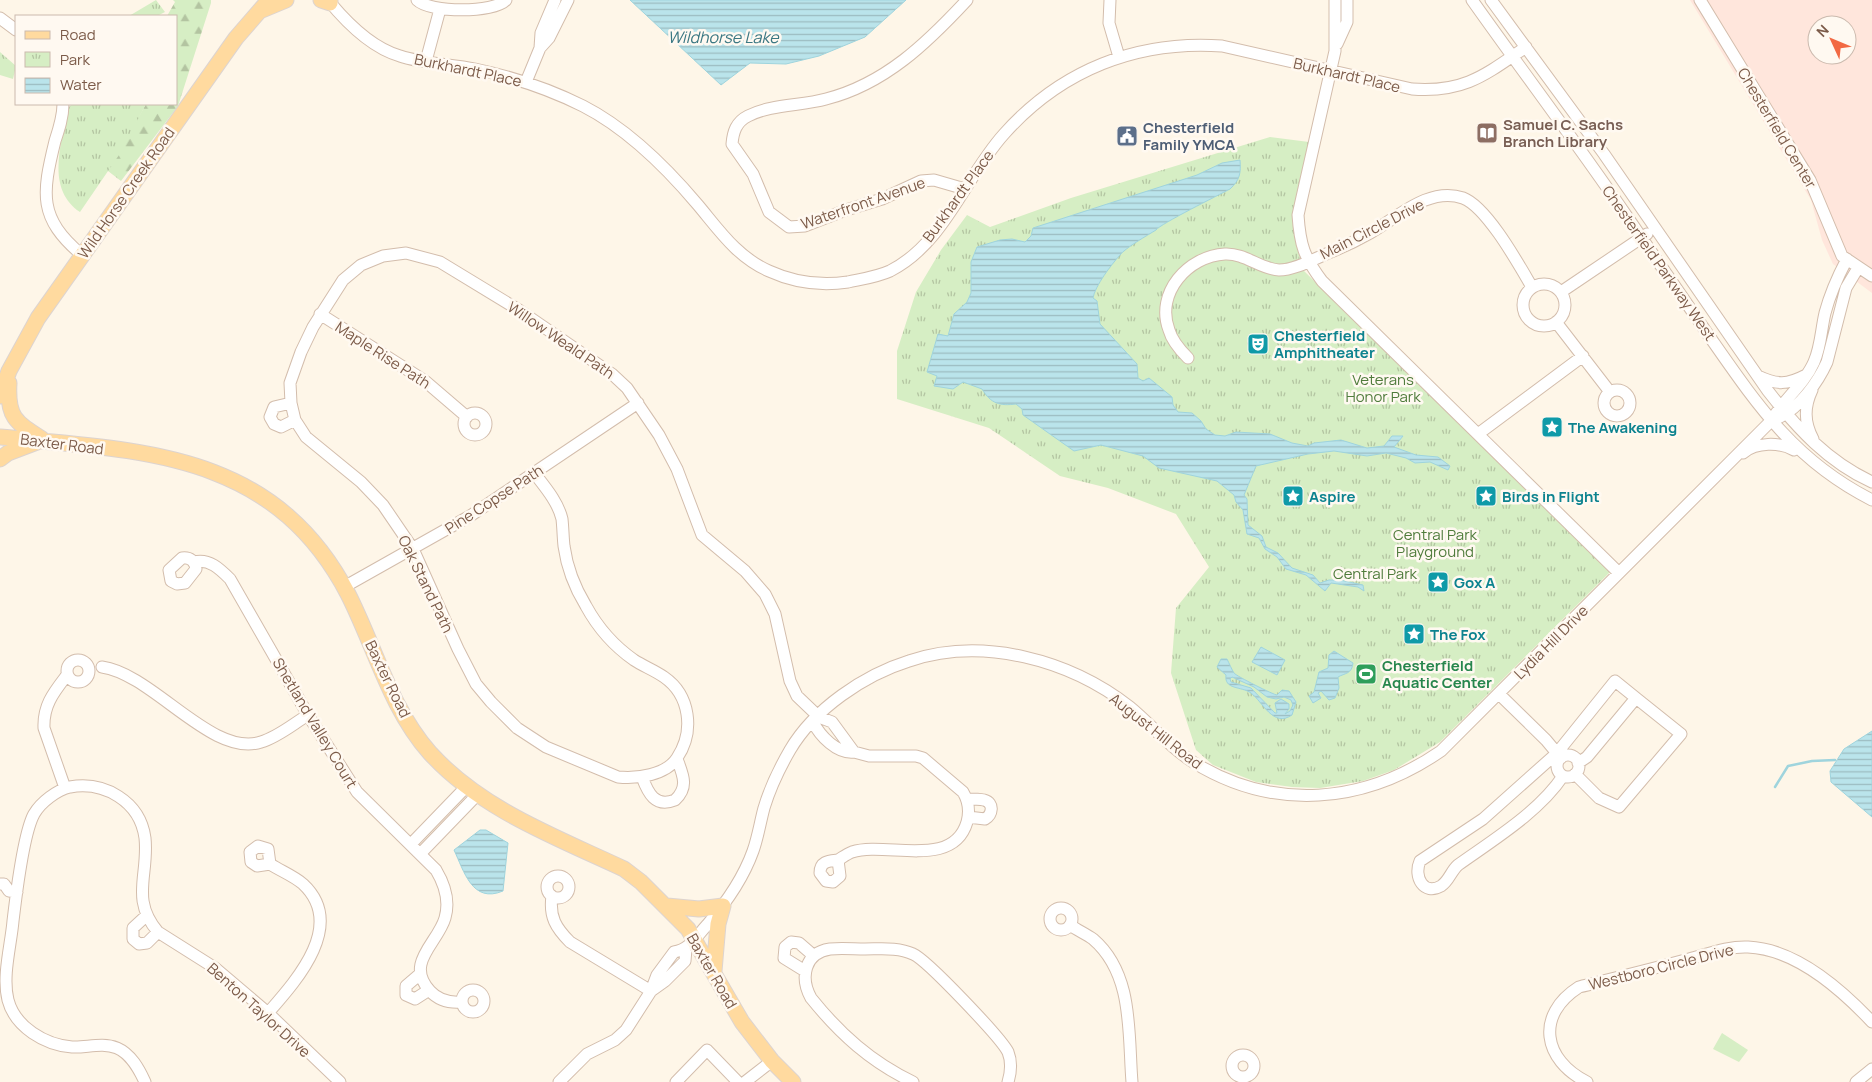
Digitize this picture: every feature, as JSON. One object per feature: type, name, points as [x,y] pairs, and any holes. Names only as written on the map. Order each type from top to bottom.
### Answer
[{"type":"main road","name":"Wild Horse Creek Road","points":[[0,396],[9,370],[38,318],[236,38],[269,0]]},
{"type":"main road","points":[[256,13],[286,0]]},
{"type":"main road","points":[[0,383],[9,370]]},
{"type":"main road","points":[[9,370],[8,404],[11,414],[17,423],[43,440]]},
{"type":"main road","name":"Baxter Road","points":[[0,437],[43,440],[162,456],[230,478],[272,502],[289,517],[321,552],[344,587],[401,712],[432,755],[472,790],[509,814],[624,869],[642,882],[667,906],[691,944],[714,971],[742,1022],[772,1060],[793,1082]]},
{"type":"main road","points":[[0,459],[8,453],[43,440]]},
{"type":"main road","points":[[667,906],[699,909],[723,906],[718,924],[714,971]]},
{"type":"street","points":[[417,0],[440,9],[494,8],[504,3]]},
{"type":"street","points":[[526,82],[540,48],[541,33],[555,0]]},
{"type":"street","points":[[540,48],[550,38],[568,0]]},
{"type":"street","name":"Waterfront Avenue","points":[[965,189],[934,180],[921,181],[882,200],[846,210],[805,226],[789,227],[769,212],[753,174],[732,144],[735,128],[749,116],[767,109],[811,103],[841,96],[882,76],[907,59],[967,0]]},
{"type":"street","points":[[1336,0],[1335,51],[1298,215],[1300,240],[1308,261],[1322,282],[1619,573]]},
{"type":"street","points":[[1335,51],[1347,22],[1348,0]]},
{"type":"street","name":"Chesterfield Parkway West","points":[[1472,0],[1576,143],[1751,397],[1789,442],[1809,460],[1853,491],[1872,500]]},
{"type":"street","name":"Chesterfield Parkway West","points":[[1491,0],[1604,154],[1757,376],[1783,410],[1798,428],[1834,460],[1872,482]]},
{"type":"street","name":"Chesterfield Center","points":[[1700,0],[1810,180],[1838,248],[1847,259],[1872,276]]},
{"type":"street","name":"Burkhardt Place","points":[[327,1],[350,24],[373,42],[399,56],[472,68],[526,82],[585,107],[619,129],[671,174],[738,251],[768,271],[800,282],[834,284],[868,278],[890,271],[918,251],[940,226],[983,160],[1004,134],[1030,108],[1079,76],[1119,57],[1160,46],[1204,44],[1222,46],[1412,89],[1445,90],[1469,84],[1526,47]]},
{"type":"street","points":[[1107,1],[1109,23],[1119,57]]},
{"type":"street","points":[[426,61],[440,9]]},
{"type":"street","points":[[0,18],[15,29]]},
{"type":"street","points":[[63,105],[48,175],[47,206],[49,216],[56,230],[63,239],[82,255]]},
{"type":"street","name":"Main Circle Drive","points":[[1188,358],[1177,347],[1168,330],[1166,315],[1171,287],[1182,273],[1196,262],[1212,255],[1227,254],[1242,255],[1264,266],[1278,270],[1289,268],[1358,240],[1405,210],[1438,196],[1463,198],[1480,211],[1500,236],[1532,288]]},
{"type":"street","points":[[1561,292],[1655,228]]},
{"type":"street","name":"Willow Weald Path","points":[[320,314],[343,280],[361,264],[382,256],[406,253],[440,262],[520,310],[612,374],[628,388],[638,402],[677,469],[702,534],[745,571],[765,594],[775,614],[790,681],[797,696],[816,720]]},
{"type":"street","points":[[1818,447],[1807,428],[1805,413],[1811,378],[1822,341],[1825,314],[1836,279],[1847,259]]},
{"type":"street","points":[[1771,421],[1783,410],[1800,385],[1811,378],[1827,362],[1846,288],[1858,268]]},
{"type":"street","points":[[1543,283],[1550,284],[1561,292],[1565,305],[1561,318],[1556,322],[1543,326],[1530,321],[1525,316],[1523,301],[1525,295],[1532,288],[1543,283]]},
{"type":"street","name":"Oak Stand Path","points":[[320,314],[294,368],[290,383],[291,403],[296,420],[306,437],[361,482],[383,506],[412,549],[458,649],[476,684],[490,702],[517,728],[546,747],[618,777],[642,777],[659,772],[677,759]]},
{"type":"street","name":"Maple Rise Path","points":[[320,314],[425,381],[467,417]]},
{"type":"street","points":[[1556,322],[1610,392]]},
{"type":"street","points":[[1478,434],[1583,356]]},
{"type":"street","points":[[1757,376],[1772,383],[1782,384],[1811,378]]},
{"type":"street","name":"Pine Copse Path","points":[[344,587],[470,516],[638,402]]},
{"type":"street","points":[[291,403],[274,407],[270,417],[274,424],[281,427],[296,420]]},
{"type":"street","name":"Lydia Hill Drive","points":[[1235,782],[1264,792],[1323,796],[1358,790],[1392,779],[1441,751],[1771,421]]},
{"type":"street","points":[[1718,473],[1746,450],[1763,445],[1785,445],[1809,460]]},
{"type":"street","points":[[534,474],[556,503],[562,519],[564,546],[575,586],[599,628],[634,660],[664,677],[682,696],[688,710],[688,724],[684,744],[677,759],[684,784],[683,791],[675,800],[659,802],[648,794],[642,777]]},
{"type":"street","name":"Shetland Valley Court","points":[[194,562],[201,560],[212,564],[230,579],[308,715],[357,792],[421,853],[443,881],[447,905],[444,920],[424,955],[420,974]]},
{"type":"street","name":"August Hill Road","points":[[691,944],[732,894],[753,852],[771,788],[791,748],[842,695],[862,682],[909,660],[965,651],[1012,654],[1068,670],[1129,707],[1172,747],[1190,760],[1213,773],[1235,782]]},
{"type":"street","points":[[65,788],[44,728],[44,718],[48,701],[67,675],[68,665],[73,660],[84,661],[96,667],[121,671],[212,733],[229,741],[245,744],[261,742],[308,715]]},
{"type":"street","points":[[67,675],[72,680],[82,681],[96,667]]},
{"type":"street","points":[[1499,694],[1559,756],[1571,756],[1577,768],[1599,798],[1619,807],[1681,734],[1615,681],[1559,756],[1483,819],[1420,861],[1416,870],[1418,880],[1424,886],[1433,889],[1442,885],[1452,871],[1495,841],[1546,796],[1563,776]]},
{"type":"street","points":[[1559,756],[1557,768],[1563,776],[1569,777],[1636,698]]},
{"type":"street","points":[[838,860],[859,851],[919,851],[947,846],[963,835],[968,817],[967,799],[963,792],[923,758],[916,756],[869,756],[843,751],[825,740],[819,733],[816,720],[832,722],[854,752]]},
{"type":"street","name":"Benton Taylor Drive","points":[[145,1082],[136,1064],[116,1048],[57,1044],[42,1039],[30,1031],[13,1012],[7,987],[7,891],[36,810],[65,788],[89,785],[107,789],[124,800],[143,830],[145,840],[141,886],[146,916],[158,932],[215,968],[268,1013],[340,1082]]},
{"type":"street","points":[[411,844],[472,790]]},
{"type":"street","points":[[421,853],[472,790]]},
{"type":"street","points":[[967,799],[984,800],[990,804],[992,809],[990,816],[985,819],[968,817]]},
{"type":"street","points":[[268,1013],[299,978],[311,955],[320,926],[318,909],[303,884],[270,864]]},
{"type":"street","points":[[552,896],[553,922],[570,942],[651,991]]},
{"type":"street","points":[[146,916],[133,928],[133,939],[139,944],[147,943],[158,932]]},
{"type":"street","points":[[1070,925],[1093,940],[1104,952],[1119,978],[1125,995],[1128,1014],[1132,1082]]},
{"type":"street","points":[[804,970],[787,962],[783,955],[785,947],[791,942],[799,943],[814,956]]},
{"type":"street","points":[[559,1082],[587,1054],[615,1040],[626,1030],[651,991],[665,982],[685,962],[691,944]]},
{"type":"street","name":"Westboro Circle Drive","points":[[1587,1082],[1561,1063],[1553,1051],[1549,1039],[1553,1015],[1565,997],[1578,987],[1736,947],[1766,949],[1782,954],[1828,982],[1872,1022]]},
{"type":"street","points":[[913,1082],[873,1060],[843,1035],[811,998],[805,989],[804,970],[814,956],[831,949],[899,949],[920,958],[1002,1043],[1010,1061],[1008,1082]]},
{"type":"street","points":[[429,990],[415,999],[406,995],[406,986],[420,974],[429,990],[439,998],[451,1003],[462,1002]]},
{"type":"street","points":[[676,1082],[706,1050],[738,1082]]},
{"type":"street","points":[[745,1082],[772,1060]]},
{"type":"street","points":[[1856,1082],[1872,1069]]},
{"type":"shaded area","points":[[1690,0],[1872,0],[1872,293],[1833,264],[1822,240],[1811,200]]},
{"type":"green space","points":[[156,0],[165,12],[159,15],[131,15]]},
{"type":"green space","points":[[173,0],[211,0],[178,106],[121,181],[108,171],[145,105],[178,105],[178,15],[168,15],[175,2]]},
{"type":"green space","points":[[0,52],[15,65],[15,70],[13,79],[0,75]]},
{"type":"green space","points":[[71,105],[145,105],[119,155],[80,212],[69,202],[62,191],[59,178],[60,151],[67,109]]},
{"type":"green space","name":"Central Park","points":[[1270,137],[1309,142],[1298,191],[1295,221],[1303,270],[1610,572],[1440,742],[1394,770],[1363,781],[1320,788],[1292,787],[1256,782],[1213,765],[1196,750],[1171,673],[1176,608],[1209,567],[1176,514],[1108,488],[1060,476],[989,428],[897,399],[897,351],[916,292],[941,250],[967,215],[990,227],[1071,198]]},
{"type":"green space","points":[[1722,1033],[1748,1050],[1739,1062],[1713,1049]]},
{"type":"water","name":"Wildhorse Lake","points":[[630,0],[906,0],[865,37],[819,56],[786,64],[750,63],[721,85]]},
{"type":"water","points":[[1240,160],[1239,176],[1230,189],[1168,222],[1127,249],[1116,259],[1094,293],[1093,298],[1097,301],[1100,324],[1137,364],[1138,378],[1143,381],[1149,378],[1172,397],[1173,405],[1178,412],[1192,413],[1201,421],[1206,429],[1215,435],[1225,436],[1236,432],[1270,434],[1292,443],[1308,446],[1314,443],[1341,440],[1367,448],[1384,446],[1392,436],[1403,436],[1394,447],[1416,455],[1438,457],[1450,466],[1448,470],[1430,462],[1415,463],[1406,458],[1386,453],[1367,456],[1334,451],[1308,454],[1256,466],[1244,495],[1247,499],[1248,525],[1262,536],[1266,547],[1278,553],[1292,568],[1313,575],[1320,583],[1329,580],[1340,580],[1363,585],[1364,591],[1358,587],[1331,583],[1325,591],[1306,575],[1286,569],[1277,557],[1265,549],[1259,538],[1247,534],[1243,510],[1236,502],[1234,495],[1217,481],[1159,468],[1143,456],[1101,445],[1074,451],[1023,415],[1022,409],[1016,404],[1005,405],[996,403],[982,389],[963,382],[953,389],[934,386],[937,376],[927,372],[938,334],[948,336],[954,314],[967,302],[971,293],[971,262],[977,247],[1000,240],[1012,239],[1025,242],[1031,236],[1033,228],[1197,175],[1222,163]]},
{"type":"water","points":[[1261,647],[1285,660],[1277,675],[1252,662]]},
{"type":"water","points":[[1334,651],[1353,663],[1352,667],[1348,673],[1338,677],[1339,688],[1335,698],[1329,700],[1321,691],[1318,693],[1321,698],[1313,703],[1309,696],[1314,692],[1319,672],[1328,668],[1329,655]]},
{"type":"water","points":[[1221,659],[1227,659],[1234,673],[1241,678],[1277,695],[1282,690],[1289,691],[1296,702],[1292,715],[1285,718],[1274,716],[1251,693],[1230,685],[1226,680],[1226,675],[1217,667]],"holes":[[[1232,677],[1254,687],[1267,697],[1276,699],[1284,697],[1291,700],[1293,705],[1290,711],[1285,714],[1289,709],[1289,704],[1281,699],[1275,703],[1277,713],[1275,713],[1251,688],[1231,682],[1230,679]]]},
{"type":"water","points":[[1872,731],[1872,817],[1831,782],[1830,771],[1844,749]]},
{"type":"water","points":[[480,830],[486,830],[508,843],[503,891],[492,894],[484,893],[477,889],[466,876],[454,850]]},
{"type":"waterway","points":[[1775,787],[1788,766],[1812,761],[1835,760]]},
{"type":"place","name":"Samuel C. Sachs Branch Library","points":[[1487,133]]},
{"type":"place","name":"Chesterfield Family YMCA","points":[[1127,136]]},
{"type":"place","name":"Chesterfield Amphitheater","points":[[1258,344]]},
{"type":"place","name":"The Awakening","points":[[1552,427]]},
{"type":"place","name":"Aspire","points":[[1293,496]]},
{"type":"place","name":"Birds in Flight","points":[[1486,496]]},
{"type":"place","name":"Gox A","points":[[1438,582]]},
{"type":"place","name":"The Fox","points":[[1414,634]]},
{"type":"place","name":"Chesterfield Aquatic Center","points":[[1366,674]]},
{"type":"park label","name":"Veterans Honor Park","points":[[1383,388]]},
{"type":"park label","name":"Central Park Playground","points":[[1435,542]]}]
